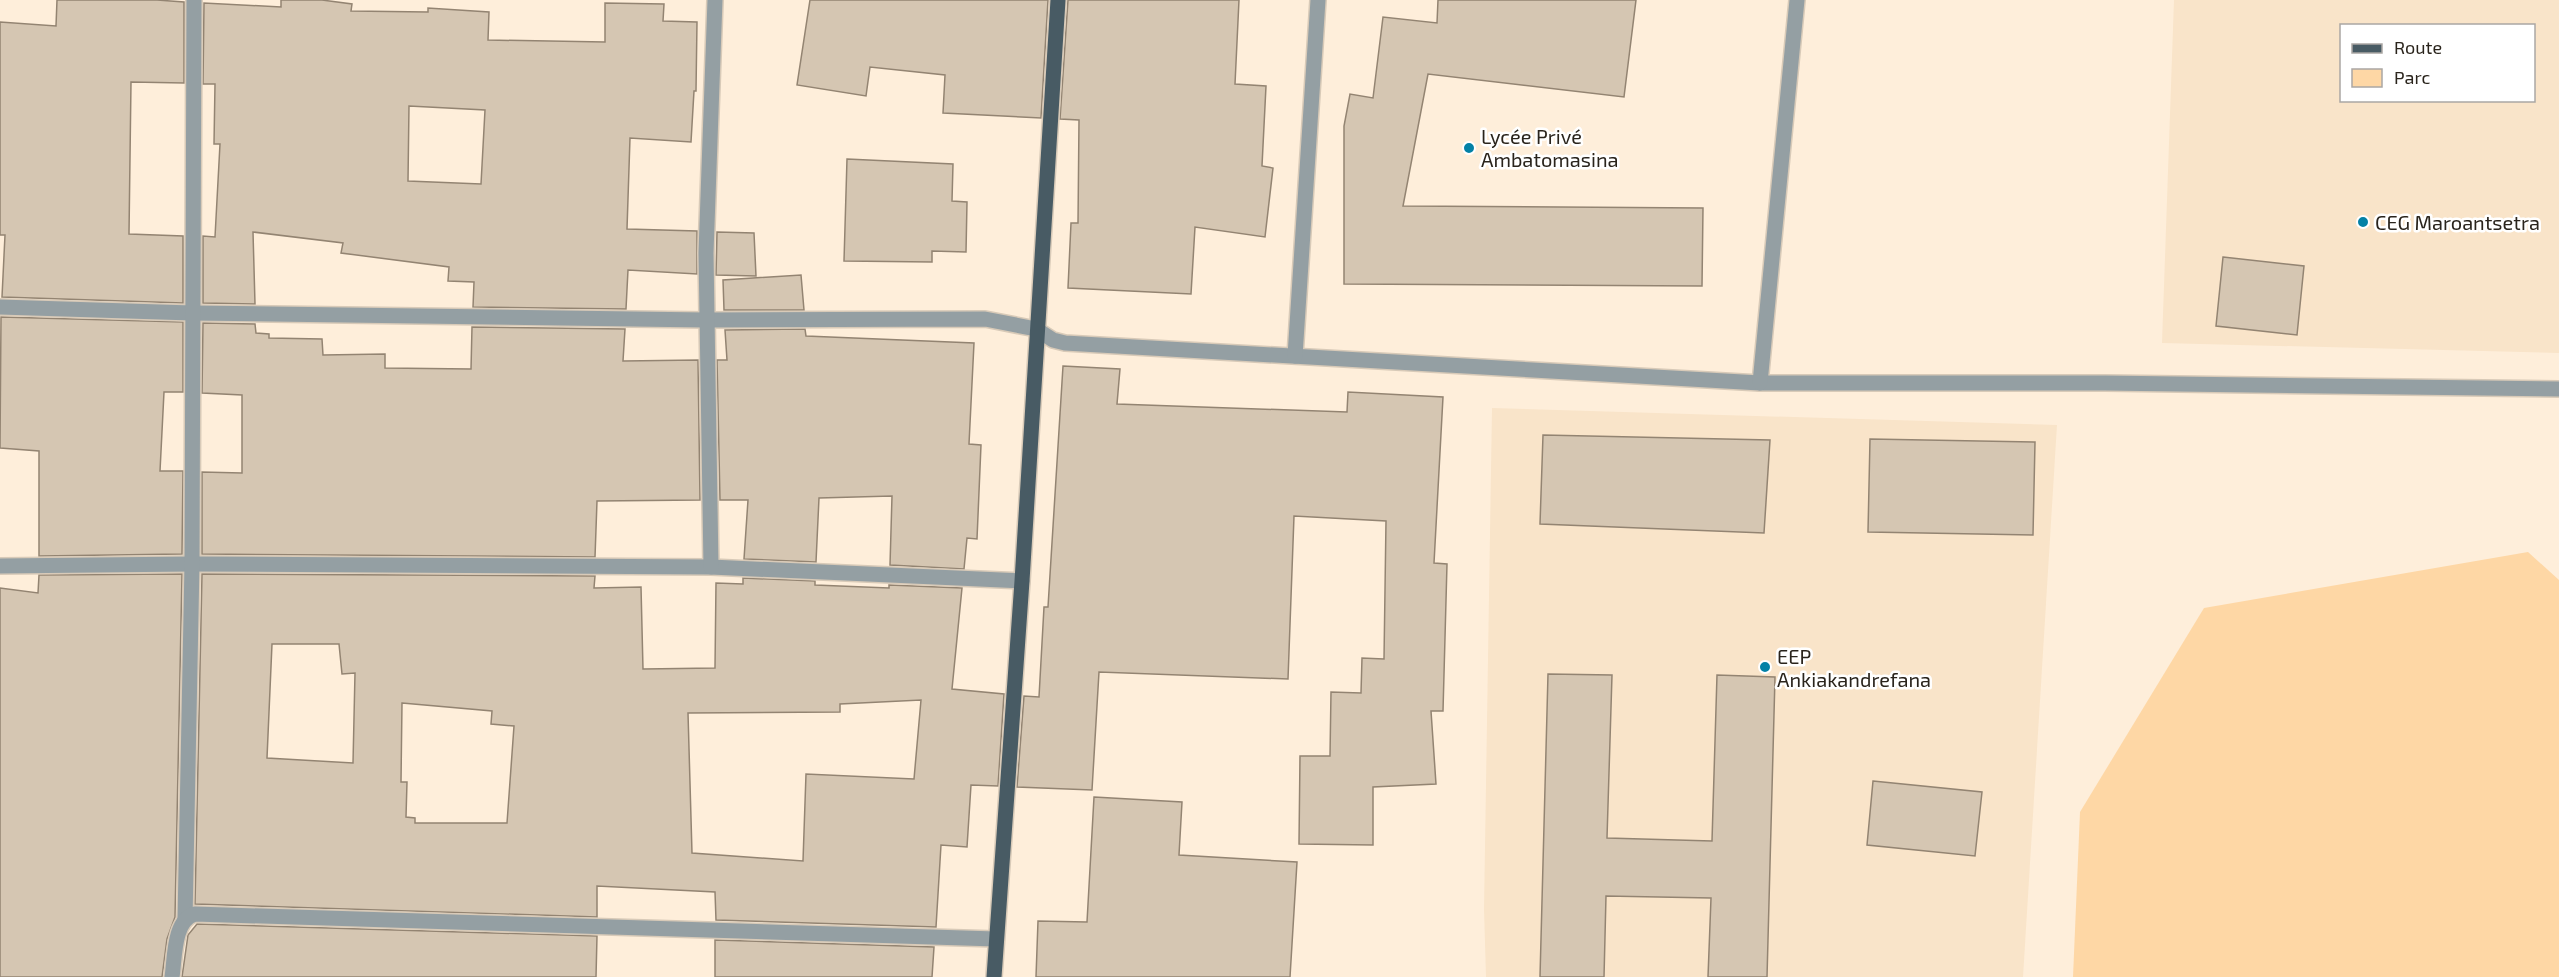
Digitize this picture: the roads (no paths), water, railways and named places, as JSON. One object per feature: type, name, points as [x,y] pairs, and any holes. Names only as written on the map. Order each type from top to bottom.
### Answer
[{"type":"main road","points":[[994,977],[1022,581],[1058,0]]},
{"type":"street","points":[[172,977],[178,934],[185,920],[192,564],[194,0]]},
{"type":"street","points":[[711,567],[705,320],[715,0]]},
{"type":"street","points":[[1295,357],[1318,0]]},
{"type":"street","points":[[1761,383],[1797,0]]},
{"type":"street","points":[[0,307],[192,313],[705,320],[985,319],[1036,329],[1053,340],[1065,343],[1761,383],[2105,382],[2559,389]]},
{"type":"street","points":[[0,566],[192,564],[711,567],[1022,581]]},
{"type":"street","points":[[185,920],[195,914],[211,914],[996,939]]},
{"type":"place","name":"Lycée Privé Ambatomasina","points":[[1469,148]]},
{"type":"place","name":"CEG Maroantsetra","points":[[2363,222]]},
{"type":"place","name":"EEP Ankiakandrefana","points":[[1765,667]]}]
